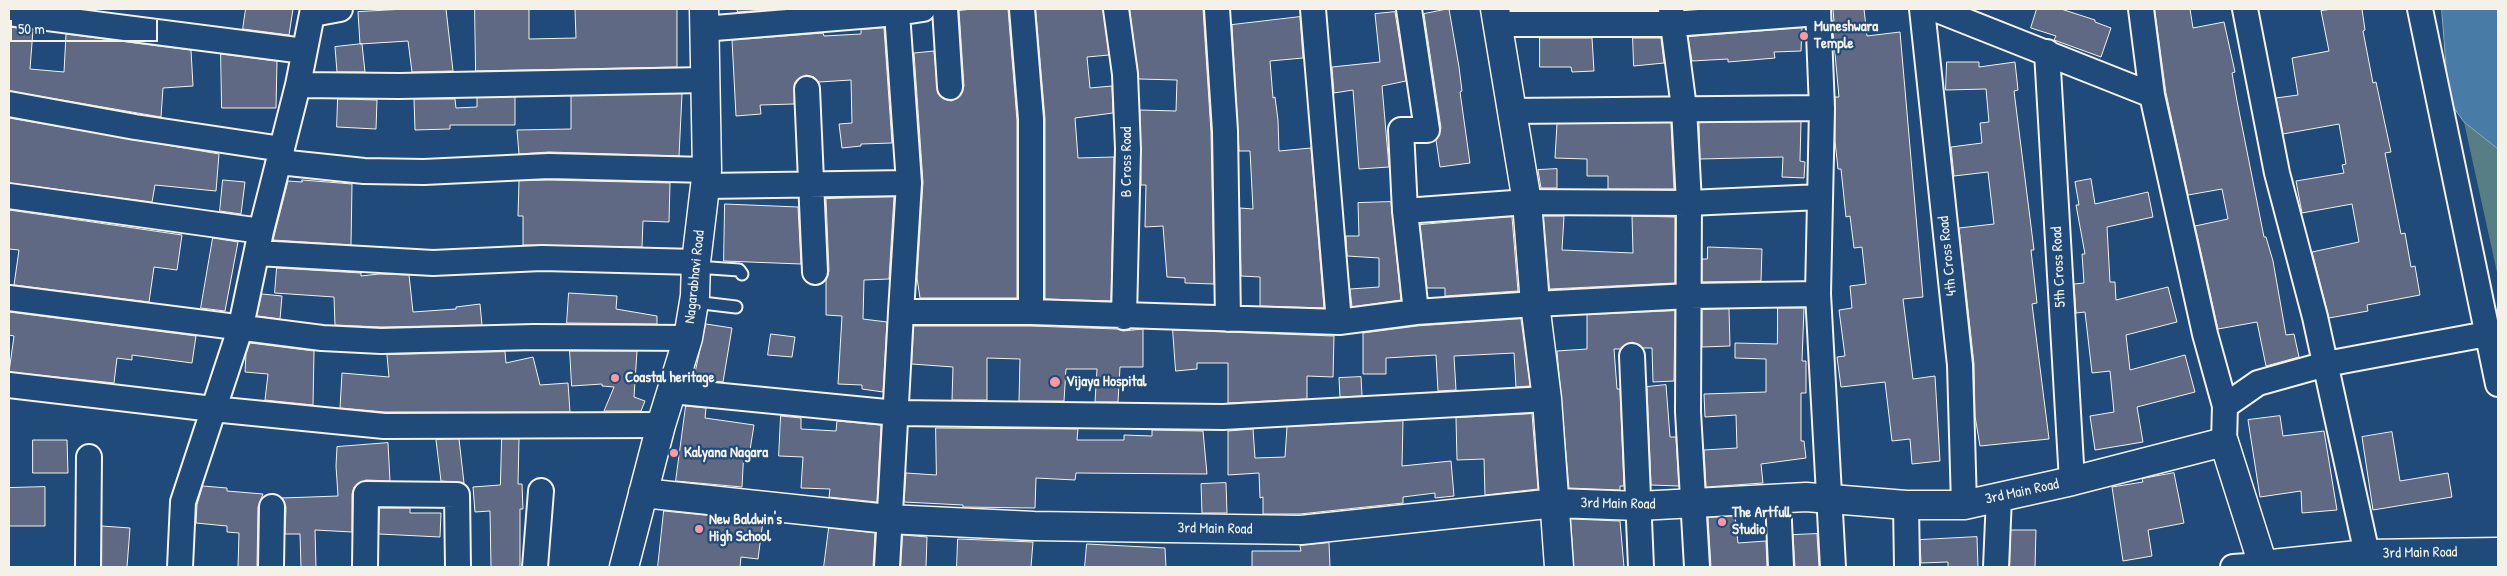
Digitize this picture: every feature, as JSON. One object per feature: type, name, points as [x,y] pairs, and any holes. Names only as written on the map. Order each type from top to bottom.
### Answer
[{"type":"street","points":[[180,567],[183,502],[241,326],[259,242],[298,85],[313,12],[340,9]]},
{"type":"street","points":[[704,19],[897,13],[923,9]]},
{"type":"street","points":[[945,9],[950,87]]},
{"type":"street","points":[[1022,9],[1031,119],[1031,312]]},
{"type":"street","name":"B Cross Road","points":[[1116,9],[1125,74],[1128,149],[1124,317]]},
{"type":"street","points":[[1217,9],[1225,132],[1228,319]]},
{"type":"street","points":[[1313,9],[1338,322]]},
{"type":"street","points":[[1409,9],[1428,130],[1401,130],[1405,211],[1416,312]]},
{"type":"street","name":"4th Cross Road","points":[[1922,9],[1960,365],[1964,505]]},
{"type":"street","points":[[1934,9],[2152,95]]},
{"type":"street","points":[[2141,9],[2152,95],[2206,334],[2225,406],[2224,442],[2263,565],[2233,567]]},
{"type":"street","points":[[2245,9],[2277,173],[2326,364],[2367,554]]},
{"type":"street","points":[[2420,9],[2498,384]]},
{"type":"street","points":[[1559,567],[1556,503],[1547,399],[1535,304],[1527,202],[1496,16],[1672,16],[1818,11],[1822,108],[1818,294],[1833,567]]},
{"type":"street","points":[[9,13],[304,51]]},
{"type":"street","points":[[887,567],[888,519],[909,183],[897,13]]},
{"type":"street","points":[[1672,16],[1684,108],[1689,203],[1688,412],[1697,567]]},
{"type":"street","name":"Nagarabhavi Road","points":[[624,567],[660,425],[688,338],[694,302],[696,265],[706,178],[704,19]]},
{"type":"street","name":"5th Cross Road","points":[[2047,52],[2072,481]]},
{"type":"street","points":[[298,85],[399,86],[705,80]]},
{"type":"street","points":[[807,89],[815,272]]},
{"type":"street","points":[[9,104],[364,171],[424,172],[549,166],[811,186],[909,183]]},
{"type":"street","points":[[1511,111],[1822,108]]},
{"type":"street","points":[[9,196],[259,242],[433,263],[542,258],[696,265]]},
{"type":"street","points":[[1405,211],[1527,202],[1689,203],[1820,197]]},
{"type":"street","points":[[901,312],[1031,312],[1124,317],[1338,322],[1416,312],[1535,304],[1690,296],[1818,294]]},
{"type":"street","points":[[9,298],[241,326],[322,338],[381,341],[534,337],[688,338]]},
{"type":"street","points":[[2225,406],[2258,383],[2326,364],[2488,334]]},
{"type":"street","points":[[1632,356],[1641,567]]},
{"type":"street","points":[[9,385],[213,409],[384,426],[660,425]]},
{"type":"street","points":[[672,391],[896,413],[1223,417],[1547,399]]},
{"type":"street","name":"3rd Main Road","points":[[643,493],[888,519],[1034,526],[1301,530],[1556,503],[1639,506],[1830,498],[1906,505],[1964,505],[2072,481],[2224,442]]},
{"type":"street","points":[[88,567],[89,457]]},
{"type":"street","points":[[535,567],[542,491]]},
{"type":"street","points":[[366,567],[366,494],[457,495],[458,567]]},
{"type":"street","points":[[1996,567],[1999,497]]},
{"type":"street","points":[[1778,499],[1781,567]]},
{"type":"street","points":[[1906,505],[1907,567]]},
{"type":"street","points":[[271,567],[272,506]]},
{"type":"street","name":"3rd Main Road","points":[[2263,565],[2332,562],[2367,554],[2498,552]]},
{"type":"lane","points":[[696,265],[739,270],[742,274]]},
{"type":"lane","points":[[694,302],[736,307]]},
{"type":"green space","points":[[2464,122],[2498,149],[2498,277]]},
{"type":"water","points":[[2442,9],[2498,9],[2498,149],[2464,122],[2449,101]]},
{"type":"building","points":[[246,9],[293,9],[289,35],[243,29]]},
{"type":"building","points":[[446,9],[453,71],[412,72],[408,41],[360,44],[358,12]]},
{"type":"building","points":[[475,9],[529,9],[529,39],[576,38],[575,9],[677,9],[677,67],[476,71]]},
{"type":"building","points":[[737,9],[781,9],[738,12]]},
{"type":"building","points":[[1008,9],[1017,120],[1017,298],[920,298],[917,278],[923,182],[914,53],[934,51],[938,94],[944,99],[951,101],[958,98],[964,86],[959,11]]},
{"type":"building","points":[[1036,9],[1103,9],[1109,55],[1087,57],[1090,88],[1112,86],[1113,113],[1075,118],[1078,158],[1114,157],[1111,301],[1045,299],[1045,119]]},
{"type":"building","points":[[1130,9],[1203,9],[1211,132],[1214,284],[1185,283],[1185,278],[1167,277],[1163,226],[1145,227],[1146,185],[1141,185],[1140,110],[1176,111],[1177,80],[1139,79]]},
{"type":"building","points":[[1449,9],[1459,67],[1462,91],[1460,92],[1470,163],[1440,167],[1436,140],[1441,128],[1424,14]]},
{"type":"building","points":[[1864,9],[1867,36],[1900,32],[1923,297],[1903,299],[1913,379],[1935,376],[1940,461],[1912,464],[1910,439],[1892,441],[1885,382],[1841,387],[1837,357],[1845,356],[1839,310],[1852,308],[1850,286],[1866,284],[1862,247],[1854,248],[1850,216],[1846,217],[1841,169],[1838,169],[1835,141],[1835,97],[1839,97],[1832,21],[1834,21],[1833,10]]},
{"type":"building","points":[[2037,9],[2061,9],[2095,20],[2095,22],[2111,28],[2101,57],[2054,40],[2056,36],[2031,28]]},
{"type":"building","points":[[2155,9],[2190,9],[2193,28],[2224,22],[2235,72],[2232,73],[2237,101],[2264,237],[2266,237],[2273,261],[2286,335],[2294,334],[2299,357],[2266,366],[2257,322],[2218,329],[2195,226],[2228,219],[2222,189],[2188,195],[2166,93]]},
{"type":"building","points":[[2362,9],[2365,30],[2363,31],[2373,83],[2376,82],[2391,152],[2385,153],[2401,234],[2405,233],[2411,267],[2415,266],[2420,295],[2367,305],[2368,311],[2329,318],[2312,252],[2359,242],[2352,204],[2302,213],[2296,181],[2344,173],[2342,165],[2346,164],[2339,124],[2283,134],[2276,98],[2298,95],[2292,58],[2329,51],[2321,11]]},
{"type":"building","points":[[1395,12],[1406,81],[1382,86],[1389,167],[1359,169],[1353,90],[1334,93],[1332,67],[1380,62],[1375,14]]},
{"type":"building","points":[[1300,17],[1303,58],[1270,61],[1273,98],[1275,97],[1278,120],[1279,151],[1311,148],[1324,308],[1260,306],[1260,277],[1241,276],[1240,208],[1253,209],[1250,151],[1239,151],[1232,25]]},
{"type":"building","points":[[9,27],[33,30],[30,69],[64,72],[66,34],[191,50],[193,86],[163,88],[161,117],[9,91]]},
{"type":"building","points":[[884,28],[892,143],[861,144],[861,146],[842,148],[839,124],[852,123],[851,80],[819,82],[814,77],[806,75],[799,78],[795,83],[794,104],[760,105],[761,114],[736,116],[732,40],[823,33],[824,36],[861,34],[861,30]]},
{"type":"building","points":[[1802,28],[1801,51],[1774,52],[1775,58],[1728,62],[1728,59],[1692,61],[1688,37]]},
{"type":"building","points":[[1540,38],[1592,38],[1594,71],[1572,72],[1571,67],[1540,67]]},
{"type":"building","points":[[1633,38],[1661,38],[1664,63],[1634,66]]},
{"type":"building","points":[[362,44],[365,72],[337,72],[335,47]]},
{"type":"building","points":[[221,54],[277,61],[276,108],[222,108]]},
{"type":"building","points":[[1947,62],[1979,62],[1979,67],[2015,62],[2018,90],[2014,91],[2034,250],[2031,250],[2037,303],[2032,304],[2049,439],[1980,446],[1975,416],[1974,364],[1959,228],[1994,224],[1988,172],[1954,176],[1951,147],[1982,143],[1980,123],[1989,122],[1986,89],[1946,90]]},
{"type":"building","points":[[682,94],[679,156],[549,152],[519,154],[517,130],[571,129],[571,96]]},
{"type":"building","points":[[515,97],[515,125],[450,125],[450,129],[415,130],[414,99],[455,99],[456,108],[477,107],[477,98]]},
{"type":"building","points":[[338,99],[377,100],[376,129],[337,127]]},
{"type":"building","points":[[9,118],[219,154],[216,191],[155,185],[152,202],[9,183]]},
{"type":"building","points":[[1801,122],[1800,161],[1805,162],[1804,178],[1782,177],[1783,157],[1700,159],[1699,123]]},
{"type":"building","points":[[1671,123],[1674,189],[1608,189],[1608,176],[1587,176],[1587,159],[1555,158],[1557,124]]},
{"type":"building","points":[[1557,169],[1557,188],[1541,188],[1538,170]]},
{"type":"building","points":[[2091,179],[2095,204],[2148,192],[2153,217],[2107,227],[2110,282],[2115,282],[2116,300],[2168,287],[2177,322],[2126,335],[2130,370],[2185,355],[2195,392],[2137,407],[2143,442],[2095,450],[2090,416],[2114,412],[2110,371],[2092,373],[2085,312],[2076,313],[2074,284],[2084,283],[2082,254],[2085,254],[2076,205],[2079,205],[2075,182]]},
{"type":"building","points":[[223,180],[245,182],[241,214],[220,211]]},
{"type":"building","points":[[302,180],[352,184],[351,245],[273,240],[288,181],[302,182]]},
{"type":"building","points":[[519,181],[670,183],[669,222],[643,221],[642,247],[523,245],[523,216],[518,216]]},
{"type":"building","points":[[894,197],[889,279],[864,280],[863,319],[887,322],[883,392],[862,389],[862,385],[838,384],[842,316],[826,315],[826,280],[829,271],[826,199]]},
{"type":"building","points":[[1391,202],[1401,300],[1352,307],[1350,289],[1379,287],[1379,258],[1347,256],[1346,236],[1359,236],[1358,203]]},
{"type":"building","points":[[725,204],[798,207],[801,264],[724,261]]},
{"type":"building","points":[[9,210],[182,235],[177,270],[154,267],[149,302],[14,285],[19,250],[9,249]]},
{"type":"building","points":[[1544,216],[1564,216],[1562,250],[1633,253],[1632,216],[1675,217],[1675,283],[1550,289]]},
{"type":"building","points":[[1512,217],[1518,291],[1445,296],[1445,288],[1427,288],[1420,225]]},
{"type":"building","points":[[213,238],[238,242],[225,311],[201,308]]},
{"type":"building","points":[[1708,247],[1762,249],[1761,281],[1702,282],[1702,259],[1707,259]]},
{"type":"building","points":[[277,268],[361,273],[361,276],[379,274],[409,275],[413,312],[456,309],[456,307],[480,304],[482,325],[381,327],[335,325],[334,297],[275,293]]},
{"type":"building","points":[[569,293],[617,296],[616,309],[657,316],[657,324],[567,323]]},
{"type":"building","points":[[262,294],[282,296],[280,319],[257,316]]},
{"type":"building","points":[[1778,308],[1804,308],[1802,361],[1806,361],[1806,393],[1801,393],[1801,441],[1804,441],[1806,458],[1761,464],[1763,483],[1706,487],[1704,450],[1737,448],[1736,415],[1705,417],[1704,394],[1766,392],[1766,359],[1735,358],[1735,343],[1777,344]]},
{"type":"building","points":[[1729,309],[1730,346],[1702,347],[1702,310]]},
{"type":"building","points":[[1675,311],[1674,381],[1653,382],[1652,348],[1643,348],[1632,342],[1621,349],[1614,349],[1617,389],[1620,389],[1624,486],[1620,486],[1620,490],[1569,488],[1557,351],[1587,349],[1587,315]]},
{"type":"building","points":[[9,312],[196,336],[192,363],[132,355],[132,360],[117,358],[114,383],[9,372],[14,336],[9,335]]},
{"type":"building","points":[[1521,319],[1530,386],[1516,387],[1514,353],[1454,356],[1456,390],[1438,391],[1436,355],[1386,358],[1386,374],[1363,374],[1363,333],[1417,326]]},
{"type":"building","points":[[706,324],[732,328],[723,382],[694,379]]},
{"type":"building","points":[[914,326],[1031,326],[1117,329],[1123,331],[1143,329],[1143,367],[1120,367],[1118,402],[1095,402],[1097,369],[1066,369],[1064,401],[1019,401],[1020,359],[987,358],[987,400],[952,400],[953,367],[912,364]]},
{"type":"building","points":[[1173,330],[1334,336],[1333,377],[1307,376],[1307,399],[1228,403],[1228,363],[1197,363],[1197,369],[1176,371]]},
{"type":"building","points":[[771,334],[795,337],[792,357],[768,355]]},
{"type":"building","points":[[250,343],[314,351],[313,405],[265,400],[268,374],[245,372],[246,354]]},
{"type":"building","points":[[570,351],[637,351],[634,397],[645,401],[641,411],[604,411],[614,387],[602,386],[602,384],[572,386]]},
{"type":"building","points":[[505,352],[506,363],[533,357],[540,385],[568,383],[570,412],[385,412],[340,408],[342,373],[389,377],[387,355]]},
{"type":"building","points":[[1361,377],[1362,396],[1340,397],[1339,378]]},
{"type":"building","points":[[1666,385],[1670,437],[1676,437],[1679,486],[1651,485],[1647,387]]},
{"type":"building","points":[[686,406],[706,408],[705,418],[754,425],[750,450],[744,449],[742,487],[676,481]]},
{"type":"building","points":[[1532,414],[1538,489],[1485,495],[1484,459],[1457,460],[1456,418]]},
{"type":"building","points":[[781,416],[801,418],[801,429],[836,431],[837,421],[881,425],[877,502],[829,497],[830,489],[801,488],[803,457],[779,456]]},
{"type":"building","points":[[2280,416],[2283,436],[2324,431],[2337,510],[2302,513],[2301,491],[2260,497],[2248,420]]},
{"type":"building","points":[[1403,421],[1402,466],[1451,461],[1454,496],[1435,498],[1435,493],[1403,497],[1403,503],[1300,514],[1263,514],[1263,497],[1260,498],[1259,473],[1228,475],[1228,431],[1253,429],[1255,458],[1285,457],[1287,427]]},
{"type":"building","points":[[936,428],[1078,429],[1077,440],[1124,440],[1124,435],[1152,436],[1152,430],[1203,431],[1207,474],[1076,473],[1075,480],[1036,478],[1035,508],[963,507],[963,505],[904,502],[906,473],[936,475]]},
{"type":"building","points":[[2392,432],[2400,481],[2448,473],[2452,497],[2373,510],[2362,437]]},
{"type":"building","points":[[459,439],[464,483],[441,481],[436,440]]},
{"type":"building","points":[[502,439],[519,439],[518,484],[522,484],[523,509],[520,509],[520,567],[491,567],[490,511],[475,512],[473,487],[500,485]]},
{"type":"building","points":[[33,440],[67,440],[68,473],[33,473]]},
{"type":"building","points":[[388,443],[390,481],[366,480],[354,487],[352,494],[352,532],[315,530],[316,567],[301,567],[300,534],[285,534],[286,507],[282,498],[338,496],[337,447]]},
{"type":"building","points":[[2174,473],[2184,523],[2148,530],[2152,556],[2123,561],[2112,487],[2143,482],[2142,479]]},
{"type":"building","points":[[1226,483],[1227,513],[1202,513],[1201,484]]},
{"type":"building","points":[[203,486],[227,488],[227,491],[263,494],[258,507],[257,567],[238,567],[239,533],[227,532],[227,526],[196,523],[197,505]]},
{"type":"building","points":[[45,487],[45,526],[9,526],[9,488]]},
{"type":"building","points":[[380,508],[410,508],[410,513],[441,513],[440,537],[379,534]]},
{"type":"building","points":[[664,511],[763,521],[758,559],[741,557],[740,567],[658,567]]},
{"type":"building","points":[[1735,516],[1738,543],[1766,541],[1767,567],[1711,567],[1708,518]]},
{"type":"building","points":[[1571,519],[1620,521],[1624,567],[1574,567]]},
{"type":"building","points":[[102,526],[130,528],[127,567],[102,567]]},
{"type":"building","points":[[829,528],[875,533],[873,567],[824,567]]},
{"type":"building","points":[[2011,530],[2036,530],[2035,567],[2010,567]]},
{"type":"building","points":[[1817,534],[1819,567],[1795,567],[1793,535]]},
{"type":"building","points":[[903,535],[927,537],[926,567],[901,567]]},
{"type":"building","points":[[1977,537],[1978,567],[1948,567],[1948,562],[1921,563],[1920,540]]},
{"type":"building","points":[[958,539],[1033,542],[1031,567],[957,567]]},
{"type":"building","points":[[1329,543],[1330,567],[1252,567],[1252,551],[1301,551],[1300,546]]},
{"type":"building","points":[[1087,544],[1165,548],[1166,567],[1085,567]]},
{"type":"place","name":"Muneshwara Temple","points":[[1804,36]]},
{"type":"place","name":"Coastal heritage","points":[[615,378]]},
{"type":"place","name":"Vijaya Hospital","points":[[1055,382]]},
{"type":"place","name":"Kalyana Nagara","points":[[674,453]]},
{"type":"place","name":"The Artfull Studio","points":[[1722,522]]},
{"type":"place","name":"New Baldwin's High School","points":[[699,529]]}]
